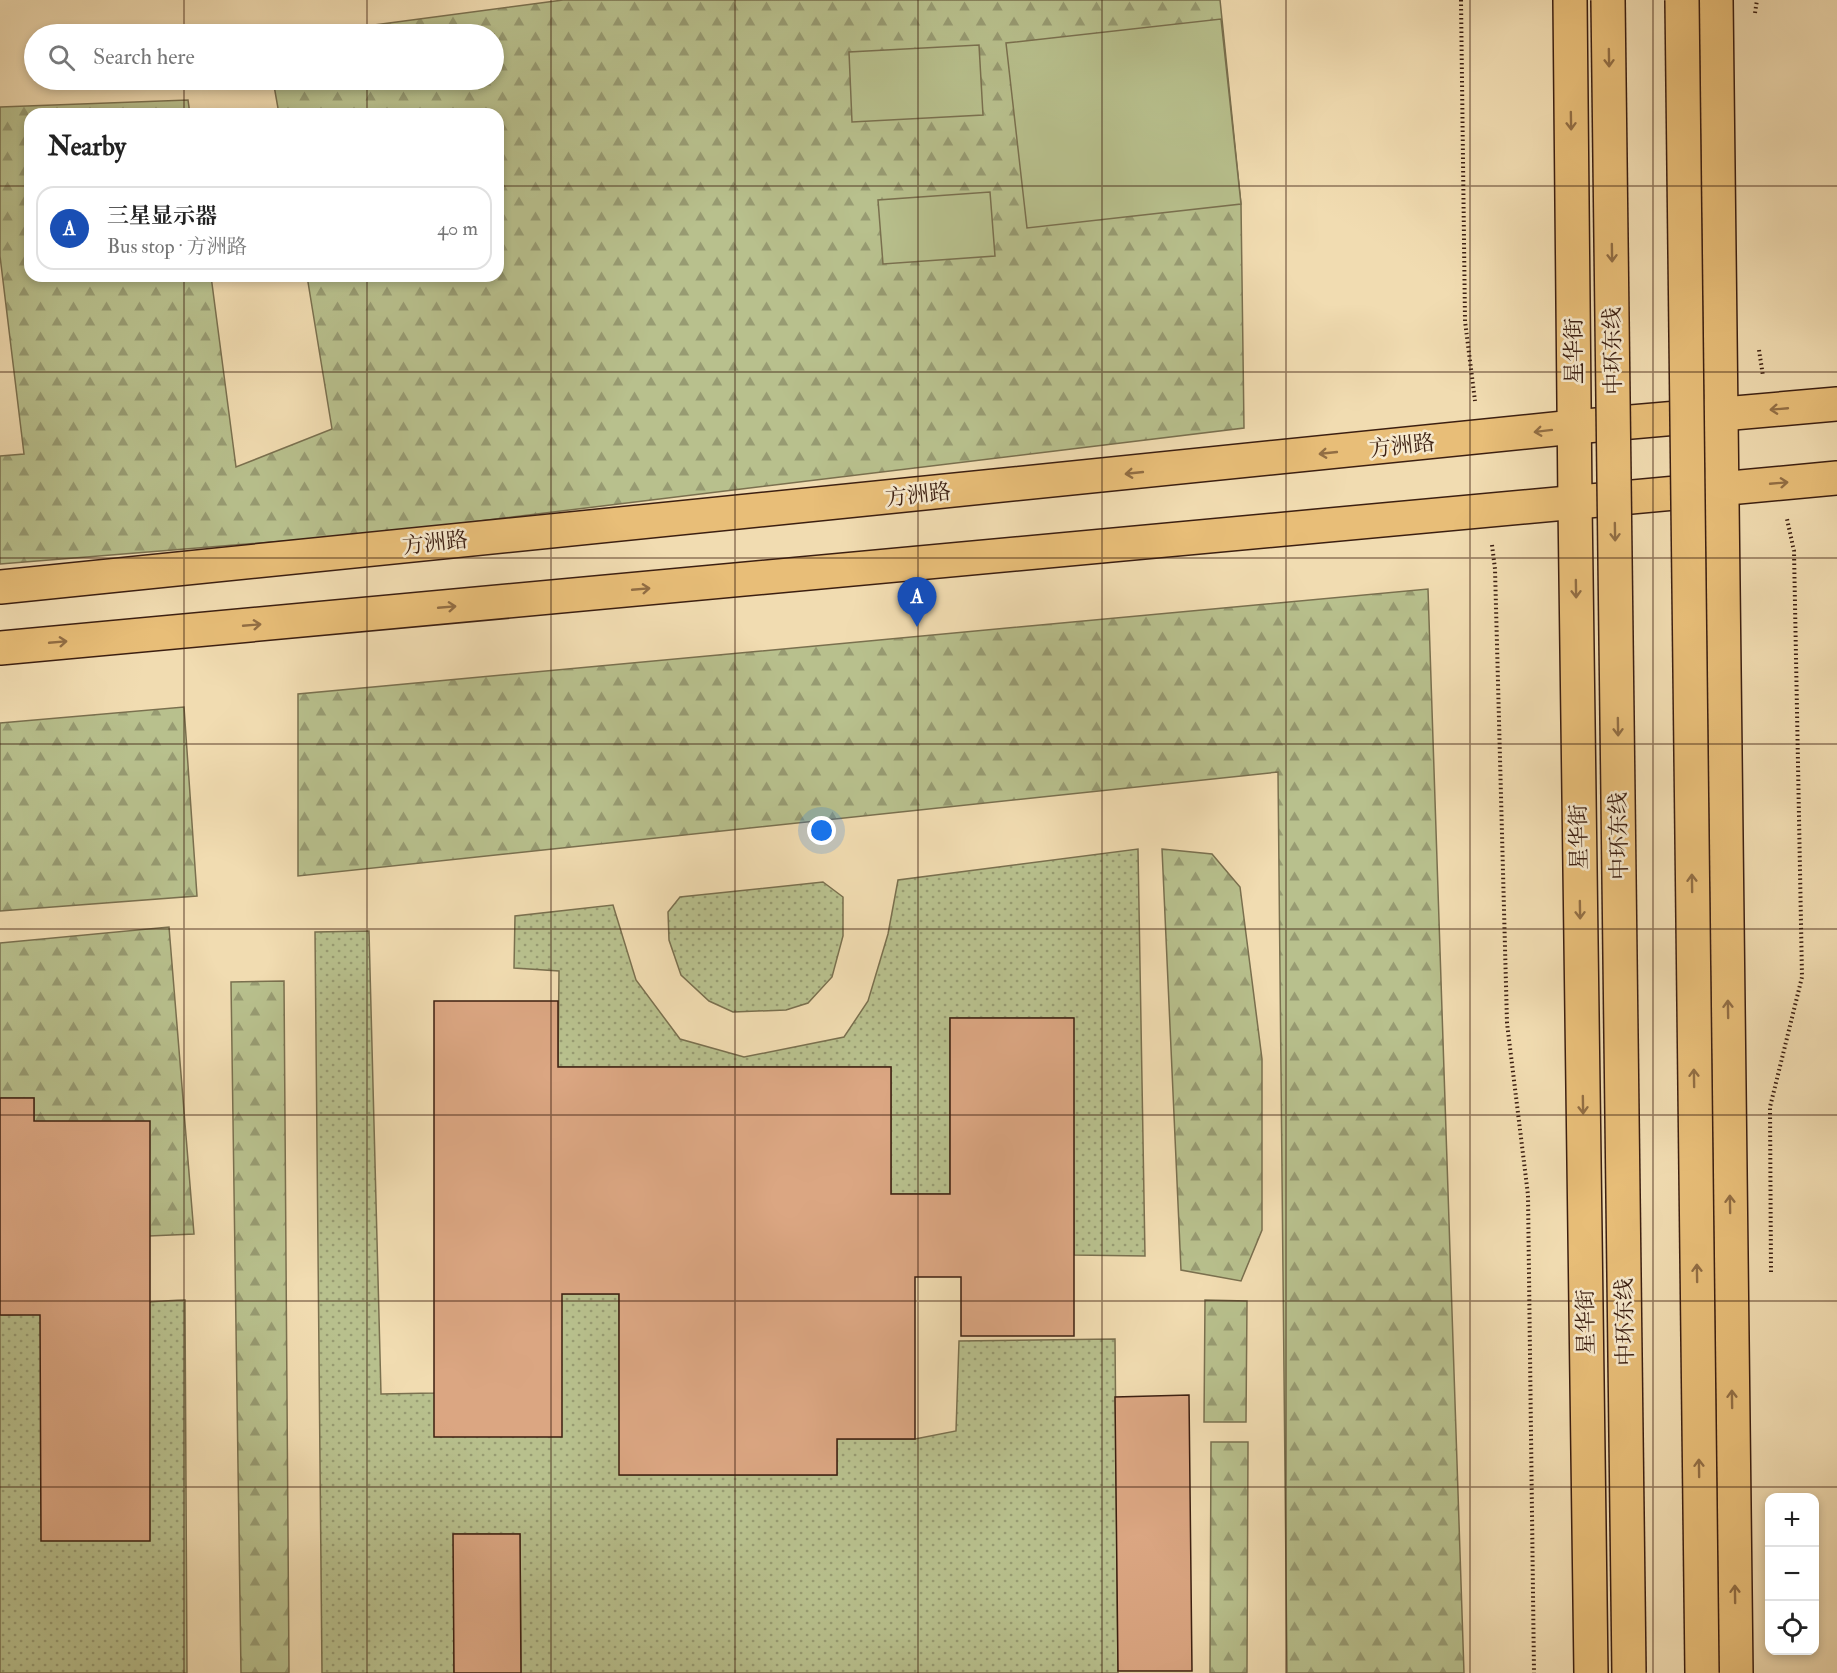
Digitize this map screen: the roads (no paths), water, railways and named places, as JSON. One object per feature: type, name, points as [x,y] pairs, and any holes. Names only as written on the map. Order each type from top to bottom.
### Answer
[{"type":"main road","name":"星华街","points":[[1570,0],[1590,1673]]},
{"type":"main road","name":"中环东线","points":[[1608,0],[1629,1673]]},
{"type":"main road","points":[[1682,0],[1702,1673]]},
{"type":"main road","points":[[1716,0],[1736,1673]]},
{"type":"main road","name":"方洲路","points":[[0,587],[1574,427],[1837,404]]},
{"type":"main road","points":[[0,648],[1837,478]]},
{"type":"main road","points":[[1700,1512],[1722,1673]]},
{"type":"place","name":"三星显示器","points":[[917,627]]}]
